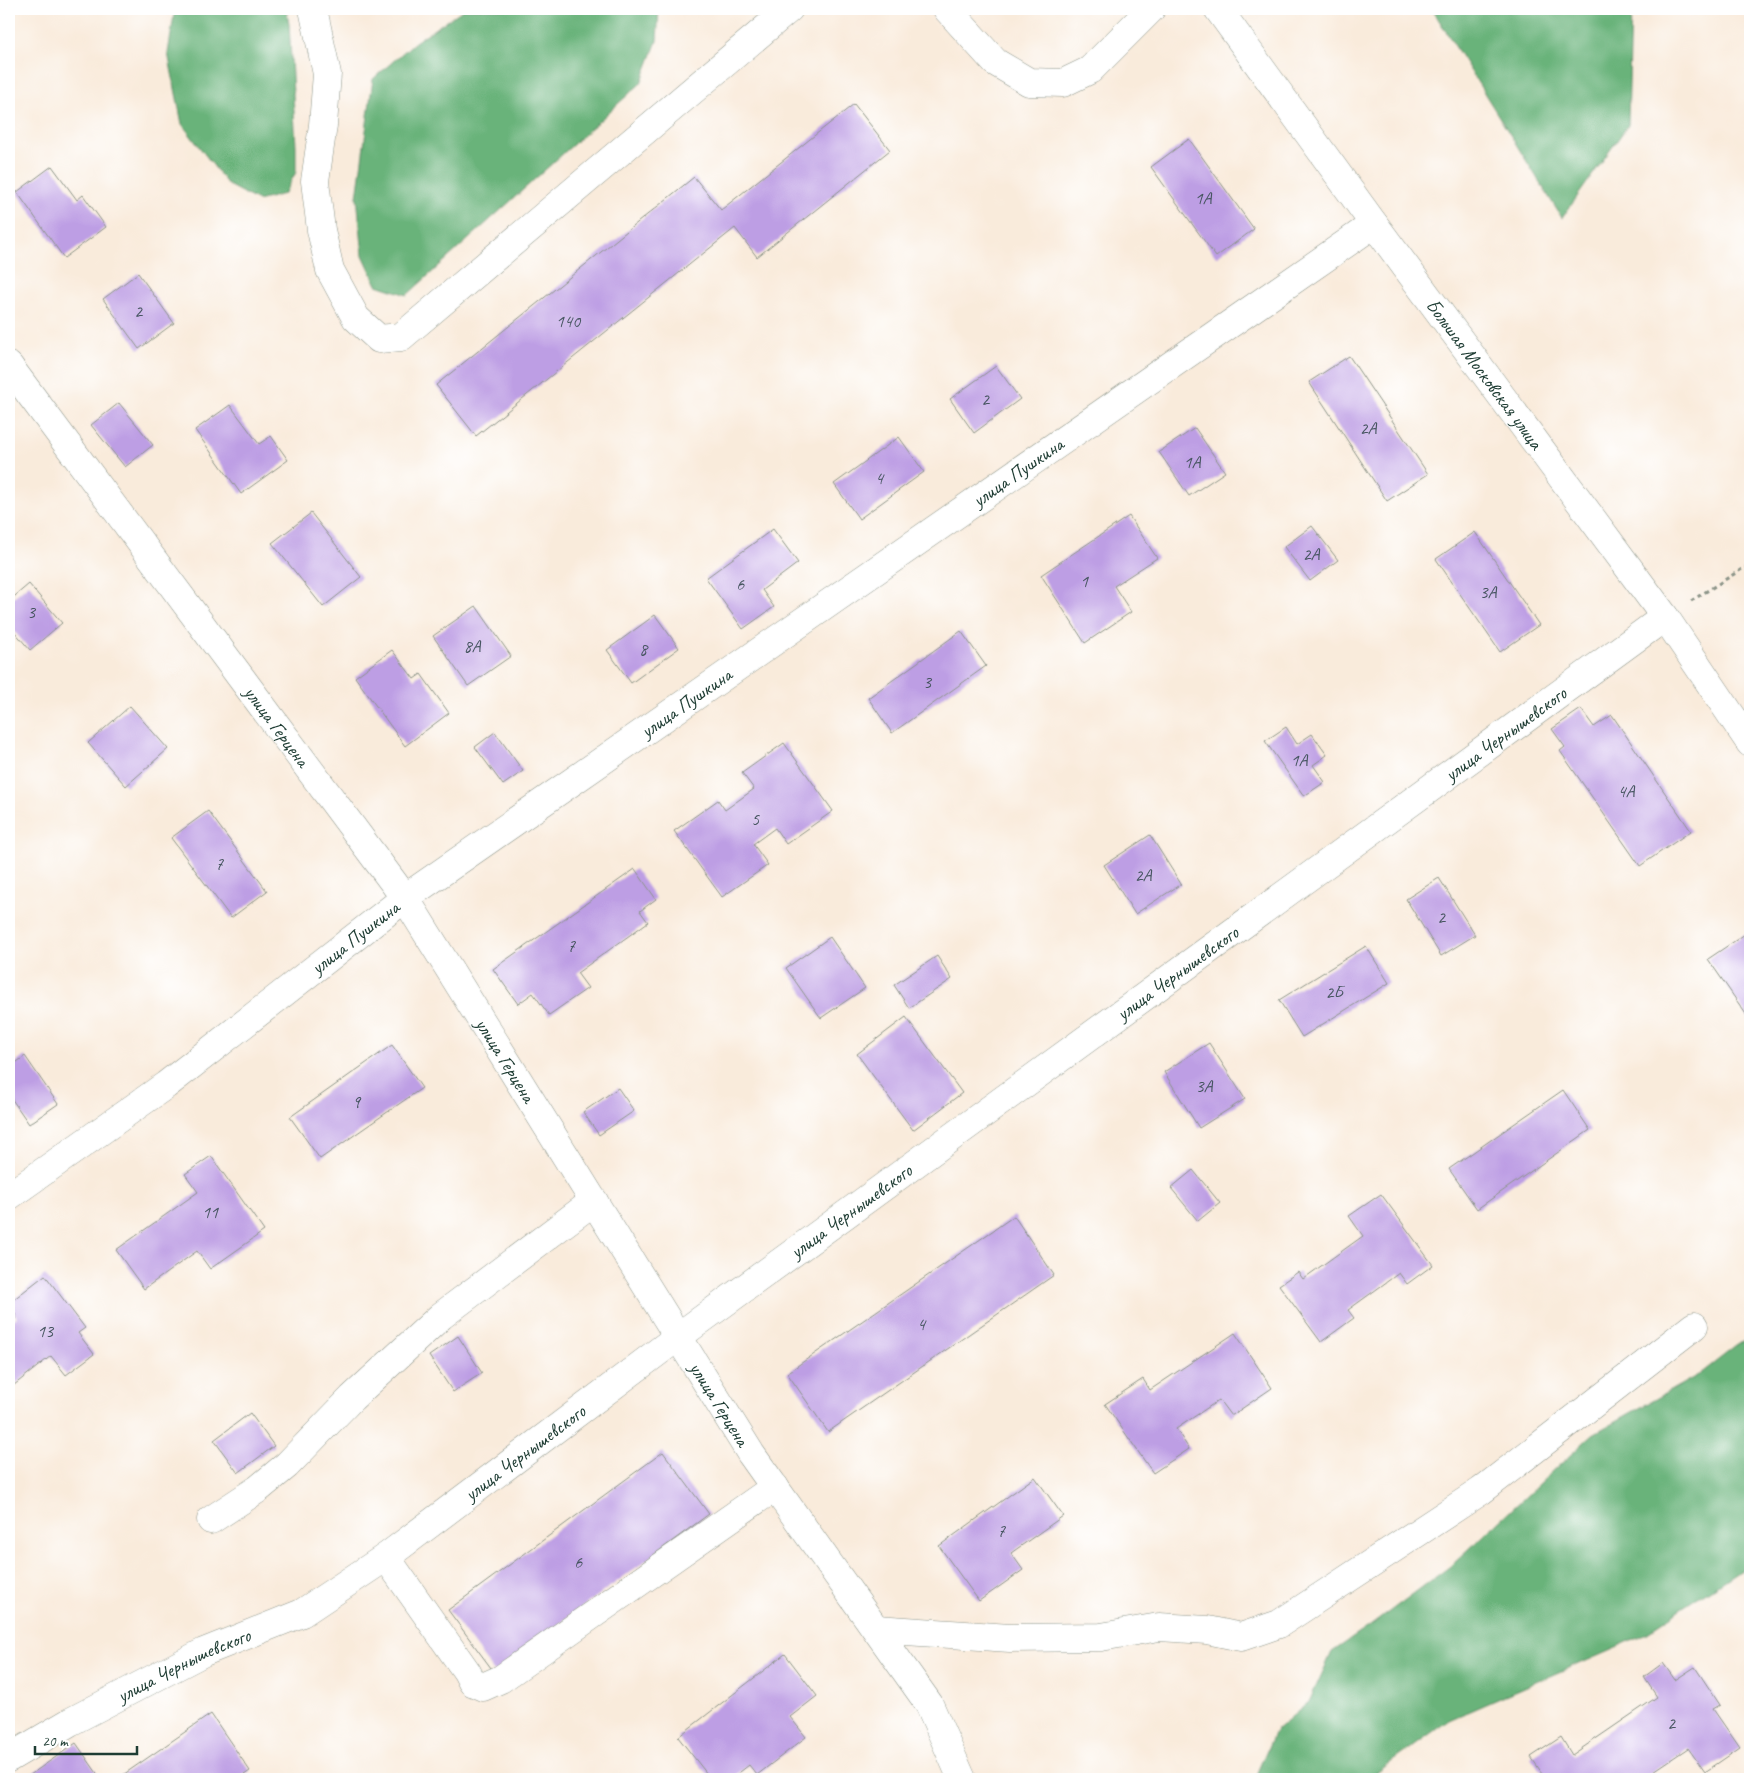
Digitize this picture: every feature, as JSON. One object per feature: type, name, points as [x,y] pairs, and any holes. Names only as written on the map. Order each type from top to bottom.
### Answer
[{"type":"street","points":[[313,9],[327,74],[323,126],[315,181],[320,230],[330,270],[351,310],[356,318],[379,339],[401,337],[789,9]]},
{"type":"street","points":[[947,9],[994,62],[1029,82],[1063,83],[1090,70],[1151,9]]},
{"type":"street","name":"Большая Московская улица","points":[[1218,9],[1374,224],[1665,617],[1750,742]]},
{"type":"street","name":"улица Пушкина","points":[[9,1196],[166,1085],[405,898],[1374,224]]},
{"type":"street","name":"улица Герцена","points":[[9,366],[405,898],[752,1454],[929,1704],[962,1779]]},
{"type":"street","name":"улица Чернышевского","points":[[9,1758],[70,1722],[204,1652],[302,1612],[386,1557],[679,1336],[1665,617]]},
{"type":"street","points":[[211,1520],[258,1489],[287,1466],[352,1398],[441,1316],[594,1201]]},
{"type":"street","points":[[876,1629],[1010,1638],[1101,1636],[1159,1627],[1207,1630],[1241,1638],[1279,1624],[1481,1491],[1694,1326]]},
{"type":"street","points":[[386,1557],[467,1672],[472,1682],[483,1687],[502,1679],[775,1487]]},
{"type":"path","points":[[1665,617],[1750,564]]},
{"type":"green space","points":[[175,9],[286,9],[289,24],[296,172],[284,194],[258,201],[228,185],[182,124],[168,53]]},
{"type":"green space","points":[[464,9],[659,9],[657,41],[641,83],[407,295],[377,285],[363,255],[357,197],[373,79],[415,42]]},
{"type":"green space","points":[[1432,9],[1631,9],[1628,125],[1562,218]]},
{"type":"green space","points":[[1750,1337],[1750,1563],[1639,1637],[1449,1720],[1368,1779],[1255,1779],[1275,1731],[1309,1702],[1332,1652],[1453,1564],[1593,1434],[1700,1374]]},
{"type":"building","points":[[854,104],[890,150],[757,257],[735,228],[476,436],[436,385],[694,177],[721,210]]},
{"type":"building","points":[[1189,139],[1254,229],[1216,257],[1151,167]]},
{"type":"building","points":[[52,166],[77,200],[83,195],[106,227],[64,258],[17,192]]},
{"type":"building","points":[[138,273],[174,323],[139,349],[103,299]]},
{"type":"building","points":[[1349,356],[1428,474],[1387,501],[1309,382]]},
{"type":"building","points":[[996,366],[1020,399],[974,433],[950,399]]},
{"type":"building","points":[[119,403],[153,445],[125,467],[91,425]]},
{"type":"building","points":[[230,405],[259,444],[271,436],[288,460],[241,494],[195,430]]},
{"type":"building","points":[[1195,428],[1225,472],[1189,496],[1159,452]]},
{"type":"building","points":[[899,437],[924,472],[859,519],[834,484]]},
{"type":"building","points":[[311,513],[361,577],[323,607],[272,543]]},
{"type":"building","points":[[1129,516],[1157,558],[1114,586],[1131,612],[1085,643],[1041,575]]},
{"type":"building","points":[[1312,526],[1338,560],[1310,581],[1284,547]]},
{"type":"building","points":[[773,529],[798,563],[762,590],[774,607],[743,629],[706,578]]},
{"type":"building","points":[[1475,532],[1539,625],[1500,652],[1436,559]]},
{"type":"building","points":[[29,584],[62,623],[30,650],[9,625],[9,601]]},
{"type":"building","points":[[476,606],[511,656],[468,686],[433,636]]},
{"type":"building","points":[[655,615],[679,648],[631,683],[607,650]]},
{"type":"building","points":[[961,631],[986,666],[892,733],[868,698]]},
{"type":"building","points":[[392,650],[414,679],[421,674],[449,713],[405,746],[355,677]]},
{"type":"building","points":[[130,706],[168,749],[126,786],[88,743]]},
{"type":"building","points":[[1581,709],[1594,727],[1612,715],[1691,831],[1640,866],[1560,751],[1565,747],[1552,729]]},
{"type":"building","points":[[1286,727],[1297,744],[1312,734],[1327,755],[1313,765],[1325,782],[1304,796],[1265,741]]},
{"type":"building","points":[[495,732],[523,771],[503,785],[475,747]]},
{"type":"building","points":[[784,743],[833,811],[786,844],[775,828],[753,844],[768,865],[722,897],[674,831],[718,800],[725,810],[754,789],[742,773]]},
{"type":"building","points":[[208,811],[267,891],[231,918],[171,838]]},
{"type":"building","points":[[1150,835],[1181,884],[1135,914],[1104,865]]},
{"type":"building","points":[[635,869],[656,899],[640,911],[648,922],[577,973],[588,988],[549,1015],[533,993],[518,1004],[493,969]]},
{"type":"building","points":[[1439,878],[1475,935],[1441,956],[1406,899]]},
{"type":"building","points":[[1748,932],[1750,936],[1750,1020],[1708,959]]},
{"type":"building","points":[[830,937],[865,988],[821,1018],[786,968]]},
{"type":"building","points":[[1366,946],[1389,983],[1302,1037],[1279,1000]]},
{"type":"building","points":[[937,956],[952,979],[909,1008],[894,985]]},
{"type":"building","points":[[906,1017],[962,1093],[913,1130],[857,1054]]},
{"type":"building","points":[[1209,1043],[1245,1099],[1199,1128],[1164,1072]]},
{"type":"building","points":[[392,1045],[422,1088],[320,1159],[290,1117]]},
{"type":"building","points":[[25,1056],[58,1104],[29,1124],[9,1095],[9,1068]]},
{"type":"building","points":[[618,1088],[634,1111],[599,1135],[583,1112]]},
{"type":"building","points":[[1563,1090],[1590,1130],[1477,1209],[1449,1169]]},
{"type":"building","points":[[211,1156],[264,1231],[210,1269],[197,1251],[144,1289],[116,1250],[198,1192],[185,1174]]},
{"type":"building","points":[[1193,1170],[1220,1203],[1198,1221],[1171,1188]]},
{"type":"building","points":[[1381,1194],[1433,1265],[1407,1284],[1399,1273],[1348,1310],[1354,1318],[1321,1342],[1279,1285],[1298,1272],[1303,1279],[1363,1236],[1349,1216]]},
{"type":"building","points":[[1014,1216],[1054,1275],[828,1432],[787,1373]]},
{"type":"building","points":[[45,1275],[85,1328],[78,1333],[94,1354],[66,1375],[51,1356],[9,1389],[9,1323],[17,1317],[9,1303]]},
{"type":"building","points":[[1235,1333],[1272,1388],[1231,1416],[1219,1400],[1176,1429],[1189,1449],[1153,1473],[1105,1404],[1143,1379],[1150,1390]]},
{"type":"building","points":[[458,1336],[482,1373],[453,1392],[429,1356]]},
{"type":"building","points":[[250,1413],[274,1446],[238,1473],[214,1440]]},
{"type":"building","points":[[663,1452],[709,1514],[494,1672],[448,1610]]},
{"type":"building","points":[[1035,1477],[1063,1516],[1011,1553],[1023,1570],[979,1601],[939,1546]]},
{"type":"building","points":[[785,1654],[817,1696],[790,1717],[806,1737],[757,1775],[749,1765],[731,1779],[711,1779],[678,1737]]},
{"type":"building","points":[[1663,1663],[1675,1680],[1695,1667],[1720,1705],[1713,1709],[1740,1748],[1705,1772],[1688,1748],[1642,1779],[1546,1779],[1531,1757],[1561,1737],[1572,1755],[1657,1697],[1644,1677]]},
{"type":"building","points":[[211,1714],[250,1771],[238,1779],[117,1779]]},
{"type":"building","points":[[76,1743],[101,1779],[32,1779],[30,1775]]}]
